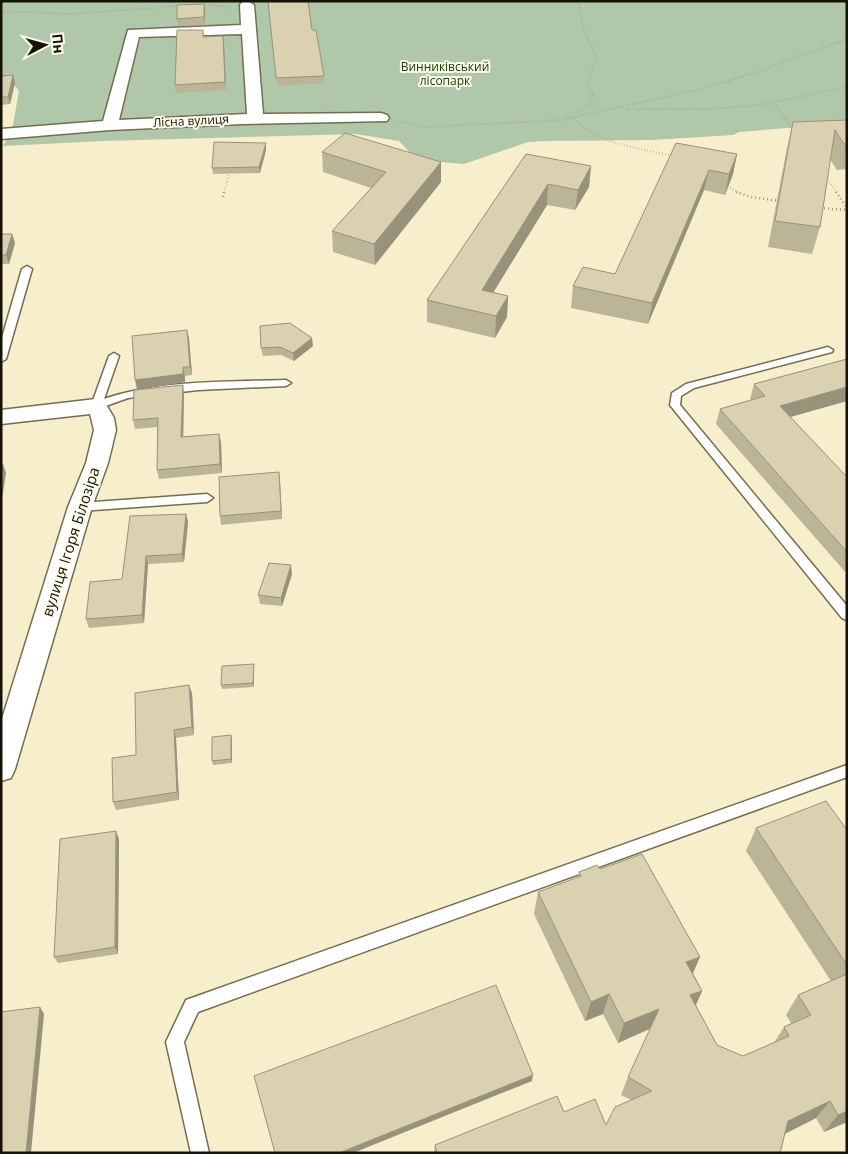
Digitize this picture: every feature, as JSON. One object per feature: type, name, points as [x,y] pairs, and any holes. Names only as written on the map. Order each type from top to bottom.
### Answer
[{"type":"street","points":[[247,9],[255,118]]},
{"type":"street","points":[[110,125],[133,33],[249,29]]},
{"type":"street","name":"Лісна вулиця","points":[[1,134],[110,125],[255,118],[381,118]]},
{"type":"street","points":[[1,417],[96,406]]},
{"type":"street","name":"вулиця Ігоря Білозіра","points":[[1,769],[80,507],[97,463],[105,430],[103,418],[96,406]]},
{"type":"lane","points":[[1,359],[27,268]]},
{"type":"lane","points":[[828,350],[690,386],[676,395],[675,405],[847,615]]},
{"type":"lane","points":[[96,406],[114,356]]},
{"type":"lane","points":[[96,406],[127,395],[198,387],[286,383]]},
{"type":"lane","points":[[80,507],[207,498]]},
{"type":"lane","points":[[200,1153],[175,1042],[192,1006],[847,771]]},
{"type":"path","points":[[572,117],[589,105],[594,97],[594,94],[587,88],[596,56],[587,41],[586,31],[582,25],[582,12],[579,4],[574,1]]},
{"type":"path","points":[[198,6],[217,5],[247,9]]},
{"type":"path","points":[[1,10],[72,14],[189,6]]},
{"type":"path","points":[[381,118],[425,127],[561,120],[619,109],[754,73],[847,40]]},
{"type":"path","points":[[619,109],[712,109],[774,102],[847,87]]},
{"type":"path","points":[[774,102],[797,135]]},
{"type":"path","points":[[572,117],[577,125],[602,138],[681,159]]},
{"type":"path","points":[[223,197],[232,164]]},
{"type":"path","points":[[824,175],[847,209]]},
{"type":"path","points":[[718,180],[741,196],[783,202]]},
{"type":"path","points":[[817,207],[847,209]]},
{"type":"green space","name":"Винниківський лісопарк","points":[[1,1],[847,1],[847,136],[834,124],[739,132],[733,135],[653,140],[528,142],[464,164],[417,160],[399,141],[356,134],[104,141],[3,146],[12,130],[19,91],[8,77],[1,77]]},
{"type":"building","points":[[268,1],[308,1],[312,30],[316,30],[324,76],[276,78]]},
{"type":"building","points":[[204,4],[204,17],[177,19],[177,5]]},
{"type":"building","points":[[177,30],[203,30],[203,37],[223,36],[225,82],[175,85]]},
{"type":"building","points":[[13,75],[8,97],[1,97],[1,76]]},
{"type":"building","points":[[847,120],[847,144],[844,144],[835,130],[820,227],[775,221],[793,122]]},
{"type":"building","points":[[345,133],[441,162],[374,244],[332,231],[386,172],[322,152]]},
{"type":"building","points":[[214,142],[266,143],[259,167],[212,168]]},
{"type":"building","points":[[676,143],[737,154],[729,174],[709,170],[652,303],[573,286],[583,267],[615,274]]},
{"type":"building","points":[[526,154],[591,166],[578,190],[548,184],[482,290],[508,296],[496,316],[427,300]]},
{"type":"building","points":[[1,234],[12,234],[6,255],[1,255]]},
{"type":"building","points":[[290,323],[312,338],[293,353],[280,347],[261,348],[260,326]]},
{"type":"building","points":[[187,330],[190,367],[183,367],[183,374],[135,380],[132,336]]},
{"type":"building","points":[[847,359],[847,387],[780,406],[847,475],[847,552],[720,409],[765,396],[754,384]]},
{"type":"building","points":[[183,385],[181,437],[219,434],[220,464],[157,470],[158,418],[133,420],[134,390]]},
{"type":"building","points":[[279,472],[281,511],[220,516],[219,477]]},
{"type":"building","points":[[186,514],[182,554],[146,556],[142,615],[86,619],[90,582],[122,579],[130,516]]},
{"type":"building","points":[[269,563],[291,565],[281,598],[258,595]]},
{"type":"building","points":[[254,664],[253,683],[221,685],[222,666]]},
{"type":"building","points":[[189,685],[192,727],[174,730],[177,792],[113,802],[112,758],[136,755],[135,693]]},
{"type":"building","points":[[231,735],[231,759],[212,761],[212,737]]},
{"type":"building","points":[[826,801],[847,830],[847,965],[756,828]]},
{"type":"building","points":[[116,831],[115,947],[54,957],[60,839]]},
{"type":"building","points":[[642,854],[700,957],[686,962],[702,991],[690,995],[717,1045],[743,1056],[789,1036],[784,1027],[811,1015],[798,995],[847,974],[847,1111],[838,1115],[830,1101],[788,1121],[780,1153],[437,1153],[435,1145],[557,1096],[564,1112],[595,1099],[606,1125],[615,1107],[652,1091],[628,1077],[659,1009],[624,1023],[609,994],[591,1002],[538,892],[581,876],[579,872],[597,865],[600,869]]},
{"type":"building","points":[[496,985],[533,1075],[339,1153],[275,1153],[254,1076]]},
{"type":"building","points":[[40,1007],[26,1153],[1,1153],[1,1012]]}]
